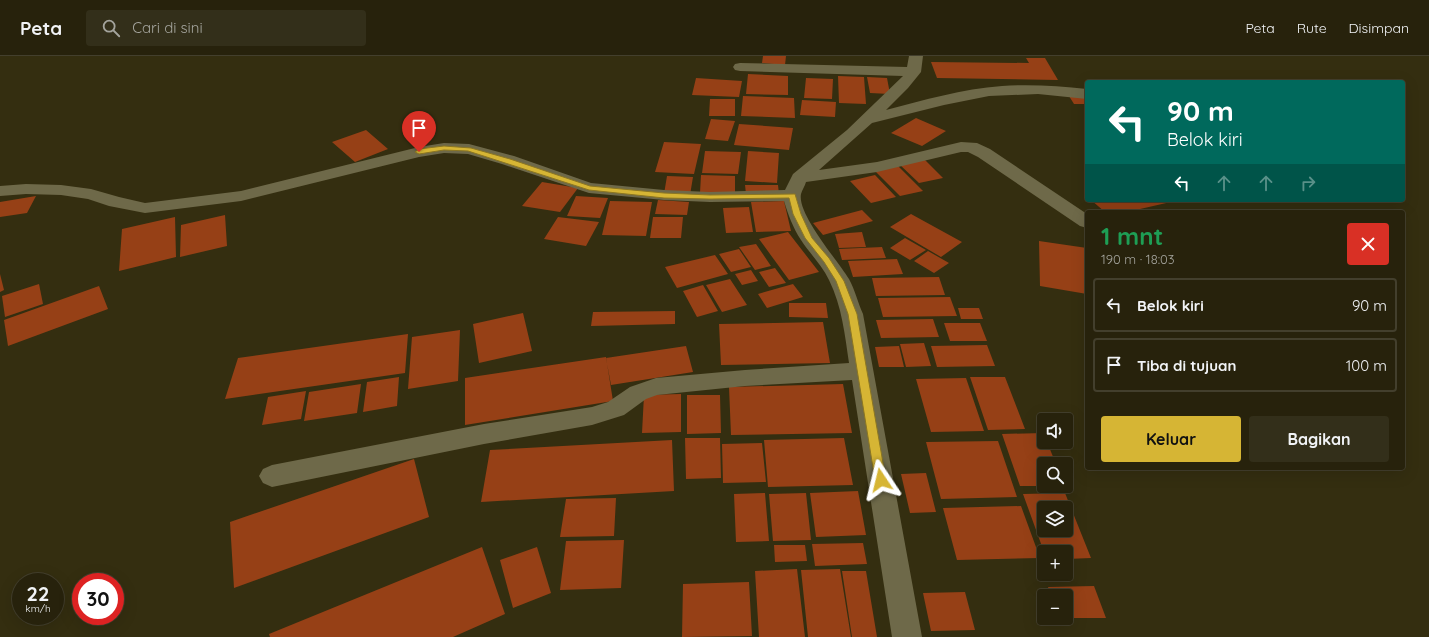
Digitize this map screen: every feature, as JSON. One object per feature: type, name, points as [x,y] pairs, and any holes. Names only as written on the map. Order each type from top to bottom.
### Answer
[{"type":"street","points":[[740,67],[915,64]]},
{"type":"street","points":[[907,637],[852,314],[840,281],[827,260],[809,238],[797,214],[795,187],[814,164],[834,150],[870,119],[903,85],[915,64]]},
{"type":"street","points":[[870,119],[958,97],[990,92],[1048,90],[1085,94]]},
{"type":"street","points":[[0,191],[26,189],[91,194],[115,202],[145,208],[242,196],[419,152],[444,148],[469,149],[508,160],[589,188],[664,195],[710,197],[795,187],[961,146],[968,146],[984,153],[1085,221]]},
{"type":"street","points":[[272,476],[484,434],[592,416],[616,409],[638,393],[656,387],[745,378],[862,371]]},
{"type":"building","points":[[763,56],[786,56],[785,65],[762,63]]},
{"type":"building","points":[[1026,58],[1045,58],[1058,80],[937,78],[931,62],[1029,63]]},
{"type":"building","points":[[748,74],[788,76],[788,95],[746,94]]},
{"type":"building","points":[[838,76],[864,77],[866,104],[839,103]]},
{"type":"building","points":[[867,77],[887,78],[890,94],[870,93]]},
{"type":"building","points":[[696,78],[742,81],[739,97],[692,95]]},
{"type":"building","points":[[806,78],[833,79],[832,99],[804,98]]},
{"type":"building","points":[[743,96],[794,98],[795,118],[741,116]]},
{"type":"building","points":[[1069,96],[1085,96],[1085,104],[1074,104]]},
{"type":"building","points":[[710,99],[735,99],[735,116],[709,116]]},
{"type":"building","points":[[802,100],[836,102],[835,117],[800,115]]},
{"type":"building","points":[[916,118],[946,131],[922,146],[891,133]]},
{"type":"building","points":[[711,119],[735,121],[728,141],[705,139]]},
{"type":"building","points":[[739,124],[793,128],[789,150],[734,145]]},
{"type":"building","points":[[366,130],[388,149],[355,162],[332,142]]},
{"type":"building","points":[[664,142],[701,144],[694,174],[655,172]]},
{"type":"building","points":[[705,151],[741,152],[738,174],[702,173]]},
{"type":"building","points":[[748,151],[779,153],[777,183],[745,181]]},
{"type":"building","points":[[922,157],[943,178],[919,183],[898,163]]},
{"type":"building","points":[[898,166],[923,191],[900,196],[875,171]]},
{"type":"building","points":[[701,175],[735,176],[735,194],[700,193]]},
{"type":"building","points":[[875,175],[896,197],[871,203],[850,181]]},
{"type":"building","points":[[667,176],[693,177],[690,195],[664,194]]},
{"type":"building","points":[[542,182],[578,188],[560,212],[522,206]]},
{"type":"building","points":[[745,185],[778,185],[779,194],[746,194]]},
{"type":"building","points":[[36,196],[27,213],[0,217],[0,202]]},
{"type":"building","points":[[576,196],[608,198],[600,218],[567,216]]},
{"type":"building","points":[[658,200],[689,202],[687,215],[655,214]]},
{"type":"building","points":[[610,201],[652,202],[646,236],[602,235]]},
{"type":"building","points":[[784,201],[791,231],[756,232],[751,202]]},
{"type":"building","points":[[1093,202],[1171,202],[1136,210],[1103,210]]},
{"type":"building","points":[[749,207],[753,232],[726,233],[723,208]]},
{"type":"building","points":[[862,210],[873,221],[823,235],[813,223]]},
{"type":"building","points":[[911,214],[962,242],[941,257],[890,227]]},
{"type":"building","points":[[225,215],[227,246],[180,257],[181,225]]},
{"type":"building","points":[[175,217],[176,257],[119,271],[122,229]]},
{"type":"building","points":[[558,217],[599,222],[586,246],[544,239]]},
{"type":"building","points":[[653,217],[683,217],[681,238],[650,238]]},
{"type":"building","points":[[788,232],[819,272],[789,280],[759,239]]},
{"type":"building","points":[[862,232],[866,247],[839,248],[835,234]]},
{"type":"building","points":[[905,238],[926,250],[910,260],[890,248]]},
{"type":"building","points":[[1039,241],[1085,248],[1085,294],[1040,286]]},
{"type":"building","points":[[756,244],[771,266],[755,270],[739,247]]},
{"type":"building","points":[[882,247],[886,258],[842,260],[839,249]]},
{"type":"building","points":[[739,249],[751,267],[731,272],[719,254]]},
{"type":"building","points":[[928,251],[949,263],[934,273],[914,261]]},
{"type":"building","points":[[715,255],[728,274],[677,288],[665,267]]},
{"type":"building","points":[[897,259],[903,274],[853,277],[848,261]]},
{"type":"building","points":[[775,268],[786,283],[769,287],[759,272]]},
{"type":"building","points":[[751,270],[758,281],[742,285],[735,274]]},
{"type":"building","points":[[0,274],[4,290],[0,292]]},
{"type":"building","points":[[939,277],[945,295],[876,296],[872,278]]},
{"type":"building","points":[[730,279],[747,305],[722,312],[706,285]]},
{"type":"building","points":[[39,284],[43,304],[5,317],[2,296]]},
{"type":"building","points":[[793,284],[803,297],[767,308],[758,294]]},
{"type":"building","points":[[703,285],[718,311],[697,317],[683,291]]},
{"type":"building","points":[[99,286],[108,309],[8,346],[4,320]]},
{"type":"building","points":[[950,297],[957,316],[883,317],[878,298]]},
{"type":"building","points":[[789,303],[826,303],[828,318],[789,317]]},
{"type":"building","points":[[958,308],[979,308],[983,319],[961,319]]},
{"type":"building","points":[[675,311],[675,324],[591,326],[593,312]]},
{"type":"building","points":[[523,313],[532,351],[479,363],[473,324]]},
{"type":"building","points":[[933,319],[939,337],[881,338],[876,320]]},
{"type":"building","points":[[823,322],[830,363],[721,365],[719,324]]},
{"type":"building","points":[[944,323],[980,323],[987,341],[950,341]]},
{"type":"building","points":[[460,330],[458,381],[408,389],[412,337]]},
{"type":"building","points":[[408,334],[405,373],[225,399],[238,358]]},
{"type":"building","points":[[924,343],[931,366],[906,367],[900,344]]},
{"type":"building","points":[[987,345],[995,366],[937,367],[931,346]]},
{"type":"building","points":[[686,346],[693,372],[611,385],[606,358]]},
{"type":"building","points":[[899,346],[904,367],[879,367],[875,347]]},
{"type":"building","points":[[606,357],[613,401],[465,425],[465,378]]},
{"type":"building","points":[[399,377],[397,406],[363,412],[367,382]]},
{"type":"building","points":[[970,377],[1005,377],[1025,429],[988,430]]},
{"type":"building","points":[[966,378],[984,431],[931,432],[916,379]]},
{"type":"building","points":[[361,384],[357,413],[304,421],[309,392]]},
{"type":"building","points":[[843,384],[852,433],[731,435],[729,387]]},
{"type":"building","points":[[306,391],[301,419],[262,425],[268,397]]},
{"type":"building","points":[[681,394],[681,432],[642,433],[644,395]]},
{"type":"building","points":[[687,395],[720,395],[721,433],[687,434]]},
{"type":"building","points":[[1037,433],[1037,449],[1050,449],[1053,457],[1037,457],[1037,486],[1020,486],[1002,434]]},
{"type":"building","points":[[685,438],[720,438],[721,478],[686,479]]},
{"type":"building","points":[[844,438],[853,485],[768,487],[764,440]]},
{"type":"building","points":[[672,440],[674,491],[481,502],[490,450]]},
{"type":"building","points":[[998,441],[1017,497],[941,499],[926,442]]},
{"type":"building","points":[[762,443],[766,482],[723,483],[722,444]]},
{"type":"building","points":[[414,459],[429,517],[234,588],[230,522]]},
{"type":"building","points":[[926,473],[936,512],[910,513],[901,474]]},
{"type":"building","points":[[858,491],[866,535],[816,537],[810,493]]},
{"type":"building","points":[[765,493],[769,541],[736,542],[734,494]]},
{"type":"building","points":[[806,493],[811,540],[773,541],[769,494]]},
{"type":"building","points":[[1065,493],[1068,501],[1037,501],[1037,533],[1023,494]]},
{"type":"building","points":[[616,498],[614,536],[560,537],[566,499]]},
{"type":"building","points":[[1021,506],[1037,550],[1037,558],[957,560],[943,508]]},
{"type":"building","points":[[1073,513],[1091,558],[1073,559],[1073,545],[1041,545],[1039,537],[1073,537]]},
{"type":"building","points":[[624,540],[621,588],[560,590],[566,541]]},
{"type":"building","points":[[863,543],[867,564],[815,566],[812,544]]},
{"type":"building","points":[[774,545],[805,545],[807,561],[775,562]]},
{"type":"building","points":[[482,547],[505,614],[453,637],[270,637],[269,634]]},
{"type":"building","points":[[537,547],[551,593],[513,608],[500,560]]},
{"type":"building","points":[[797,569],[805,637],[759,637],[755,571]]},
{"type":"building","points":[[840,569],[851,637],[808,637],[801,570]]},
{"type":"building","points":[[842,571],[866,571],[877,637],[852,637]]},
{"type":"building","points":[[749,582],[752,636],[682,637],[683,584]]},
{"type":"building","points":[[1094,586],[1106,618],[1073,618],[1073,589],[1049,589],[1048,587]]},
{"type":"building","points":[[965,592],[975,630],[931,631],[923,593]]},
{"type":"route","points":[[419,152],[444,148],[469,149],[508,160],[589,188],[664,195],[710,197],[792,195],[797,214],[809,238],[827,260],[840,281],[852,314],[881,480]]}]
